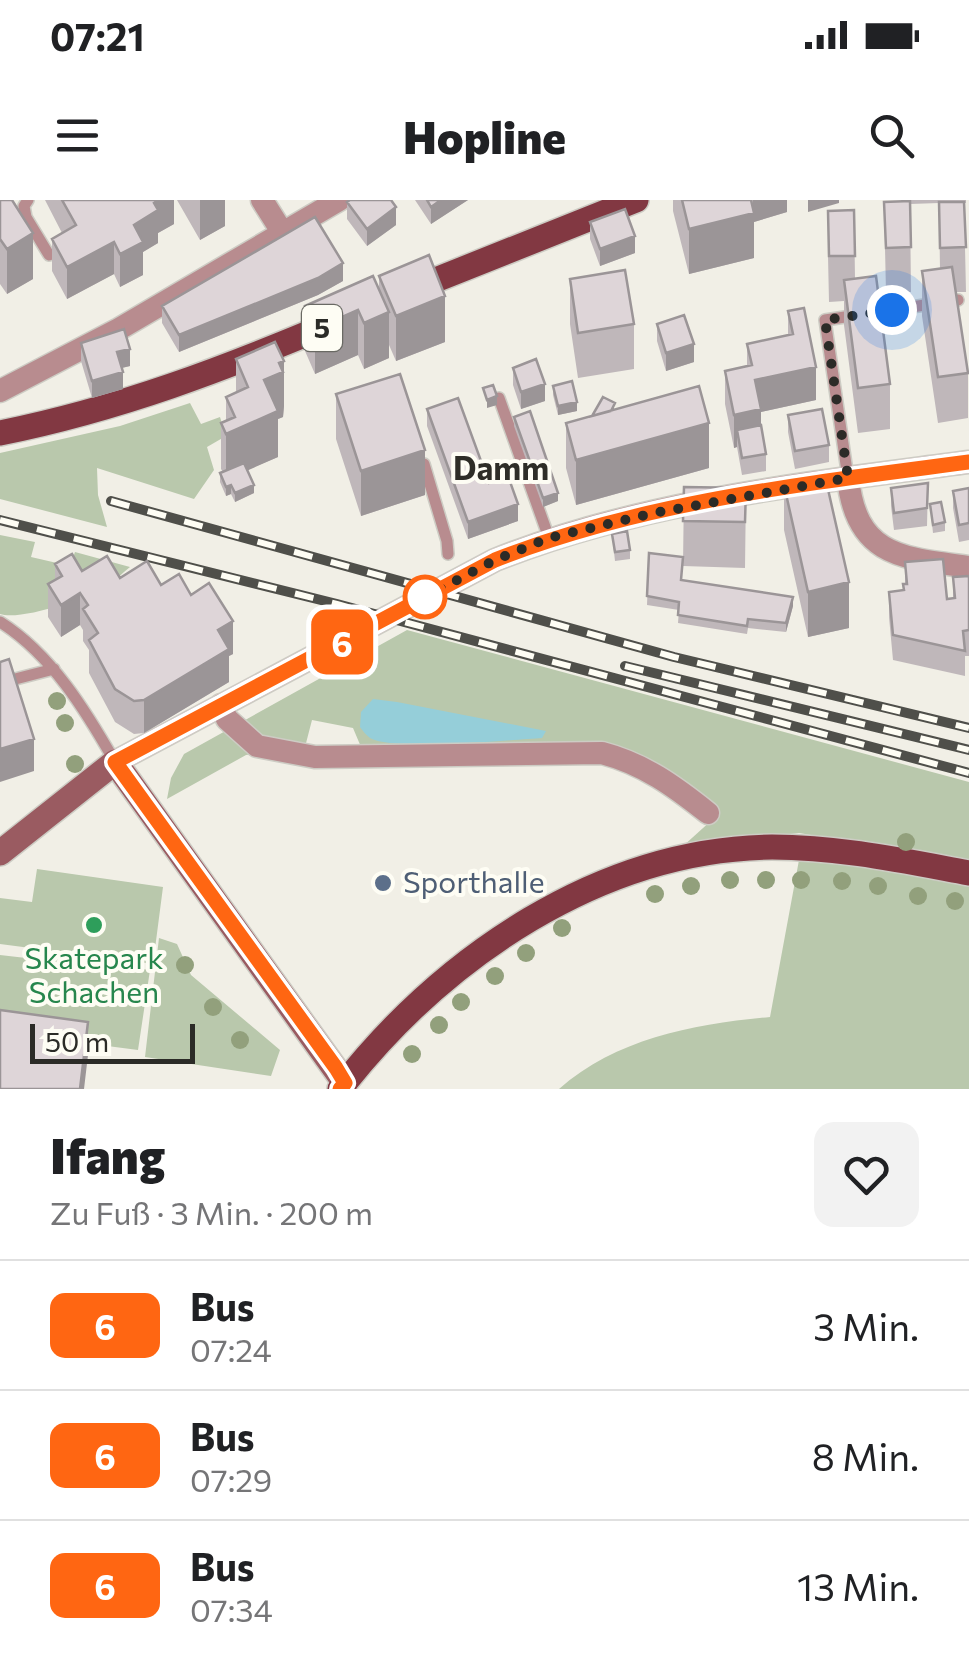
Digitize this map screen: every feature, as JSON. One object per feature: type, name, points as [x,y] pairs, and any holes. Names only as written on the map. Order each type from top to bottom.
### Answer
[{"type":"main road","points":[[387,300],[636,200]]},
{"type":"main road","name":"5","points":[[0,433],[75,417],[214,373],[353,314]]},
{"type":"main road","points":[[342,1086],[442,984],[506,934],[562,901],[632,872],[685,858],[769,847],[840,850],[969,873]]},
{"type":"street","points":[[262,200],[284,235]]},
{"type":"street","points":[[0,391],[120,329],[339,200]]},
{"type":"street","points":[[0,853],[115,762],[495,560],[549,538],[654,513],[848,478],[969,462]]},
{"type":"street","points":[[848,478],[852,508],[862,529],[885,551],[969,567]]},
{"type":"street","points":[[221,705],[226,719],[257,746],[315,757],[602,752],[664,778],[708,813]]},
{"type":"street","points":[[115,762],[315,1039],[342,1086]]},
{"type":"lane","points":[[28,200],[24,206],[26,217],[49,255]]},
{"type":"lane","points":[[848,478],[825,320],[958,300]]},
{"type":"lane","points":[[499,398],[549,538]]},
{"type":"lane","points":[[424,464],[448,554]]},
{"type":"lane","points":[[0,622],[18,633],[54,669],[115,762]]},
{"type":"lane","points":[[0,683],[54,669]]},
{"type":"green space","points":[[190,403],[201,424],[220,417],[226,436],[207,447],[214,470],[194,499],[97,468],[98,495],[107,527],[0,499],[0,453],[120,426]]},
{"type":"green space","points":[[0,535],[35,542],[31,557],[70,566],[75,552],[130,567],[106,587],[69,603],[37,612],[0,614]]},
{"type":"green space","points":[[407,630],[969,782],[969,861],[799,833],[682,847],[713,819],[624,751],[361,747],[353,728],[312,720],[305,747],[246,755],[167,799],[171,778],[184,754]]},
{"type":"green space","points":[[799,860],[882,867],[969,886],[969,1089],[559,1089],[606,1057],[658,1036],[770,1017]]},
{"type":"green space","name":"Skatepark Schachen","points":[[37,869],[163,887],[153,964],[0,944],[0,898],[32,902]]},
{"type":"green space","points":[[159,938],[177,944],[191,975],[280,1050],[271,1076],[145,1057]]},
{"type":"green space","points":[[27,953],[150,970],[138,1050],[0,1032],[0,955],[26,958]]},
{"type":"water","points":[[373,699],[546,731],[542,738],[505,741],[382,742],[370,738],[360,727],[361,712]]},
{"type":"building","points":[[0,200],[12,200],[33,233],[7,249],[0,239]]},
{"type":"building","points":[[62,200],[159,200],[154,203],[158,210],[134,225],[143,242],[120,254],[114,242],[67,267],[52,239],[76,225]]},
{"type":"building","points":[[391,200],[396,207],[367,229],[347,202]]},
{"type":"building","points":[[682,200],[751,200],[754,213],[689,229]]},
{"type":"building","points":[[910,201],[911,247],[886,248],[884,202]]},
{"type":"building","points":[[939,202],[964,202],[966,247],[940,248]]},
{"type":"building","points":[[625,209],[635,236],[600,249],[590,222]]},
{"type":"building","points":[[854,210],[855,256],[829,256],[828,211]]},
{"type":"building","points":[[315,217],[343,263],[318,278],[179,335],[162,306]]},
{"type":"building","points":[[429,255],[445,296],[396,316],[379,276]]},
{"type":"building","points":[[952,267],[968,373],[938,377],[922,271]]},
{"type":"building","points":[[625,270],[634,324],[578,333],[570,279]]},
{"type":"building","points":[[373,276],[389,312],[364,323],[358,310],[315,329],[305,306]]},
{"type":"building","points":[[876,276],[890,384],[858,388],[844,280]]},
{"type":"building","points":[[804,308],[816,367],[755,380],[761,409],[734,415],[725,371],[752,365],[747,344],[793,334],[788,311]]},
{"type":"building","points":[[684,315],[694,344],[666,353],[657,324]]},
{"type":"building","points":[[124,329],[130,349],[117,352],[123,372],[92,381],[81,343]]},
{"type":"building","points":[[275,342],[284,361],[279,363],[283,372],[264,380],[278,411],[226,434],[221,423],[235,417],[226,397],[248,387],[236,359]]},
{"type":"building","points":[[536,359],[545,384],[521,392],[513,368]]},
{"type":"building","points":[[400,374],[425,450],[361,471],[336,394]]},
{"type":"building","points":[[572,381],[577,402],[558,406],[553,386]]},
{"type":"building","points":[[493,385],[497,396],[487,400],[483,388]]},
{"type":"building","points":[[699,386],[709,423],[576,460],[566,423]]},
{"type":"building","points":[[603,397],[615,403],[611,411],[592,416]]},
{"type":"building","points":[[458,398],[489,483],[508,476],[518,504],[468,522],[427,409]]},
{"type":"building","points":[[822,409],[829,445],[795,451],[788,415]]},
{"type":"building","points":[[530,411],[558,493],[543,498],[514,417]]},
{"type":"building","points":[[761,425],[766,454],[742,458],[737,430]]},
{"type":"building","points":[[244,463],[254,485],[235,493],[231,485],[226,487],[220,473]]},
{"type":"building","points":[[825,476],[849,582],[808,592],[784,485]]},
{"type":"building","points":[[928,483],[927,508],[894,513],[891,488]]},
{"type":"building","points":[[684,487],[746,488],[745,522],[683,521]]},
{"type":"building","points":[[969,488],[969,523],[959,525],[953,491]]},
{"type":"building","points":[[941,502],[945,522],[933,525],[930,504]]},
{"type":"building","points":[[627,531],[630,550],[615,552],[612,534]]},
{"type":"building","points":[[649,553],[683,557],[681,580],[793,597],[786,623],[748,619],[747,626],[678,615],[679,602],[647,596]]},
{"type":"building","points":[[72,554],[82,571],[107,556],[120,578],[147,561],[161,585],[179,574],[191,595],[209,583],[233,621],[218,630],[229,649],[144,700],[134,701],[115,689],[89,640],[98,633],[83,609],[88,605],[80,593],[61,605],[48,584],[62,576],[55,564]]},
{"type":"building","points":[[943,559],[947,599],[955,598],[953,577],[969,576],[969,630],[963,631],[965,651],[893,635],[889,592],[904,590],[905,562]]},
{"type":"building","points":[[9,659],[34,739],[0,749],[0,662]]},
{"type":"building","points":[[0,1010],[88,1022],[80,1089],[0,1089]]},
{"type":"railway","points":[[111,501],[674,657],[969,728]]},
{"type":"railway","points":[[0,520],[337,604],[969,773]]},
{"type":"railway","points":[[625,666],[969,750]]},
{"type":"bus line","name":"6","points":[[340,1089],[345,1083],[336,1068],[115,762],[495,560],[549,538],[772,490],[969,462]]},
{"type":"place","name":"Sporthalle","points":[[383,883]]},
{"type":"place","name":"Skatepark Schachen","points":[[94,925]]},
{"type":"district","name":"Damm","points":[[501,469]]},
{"type":"route","points":[[425,597],[495,560],[549,538],[654,513],[848,478],[825,320],[892,310]]}]
